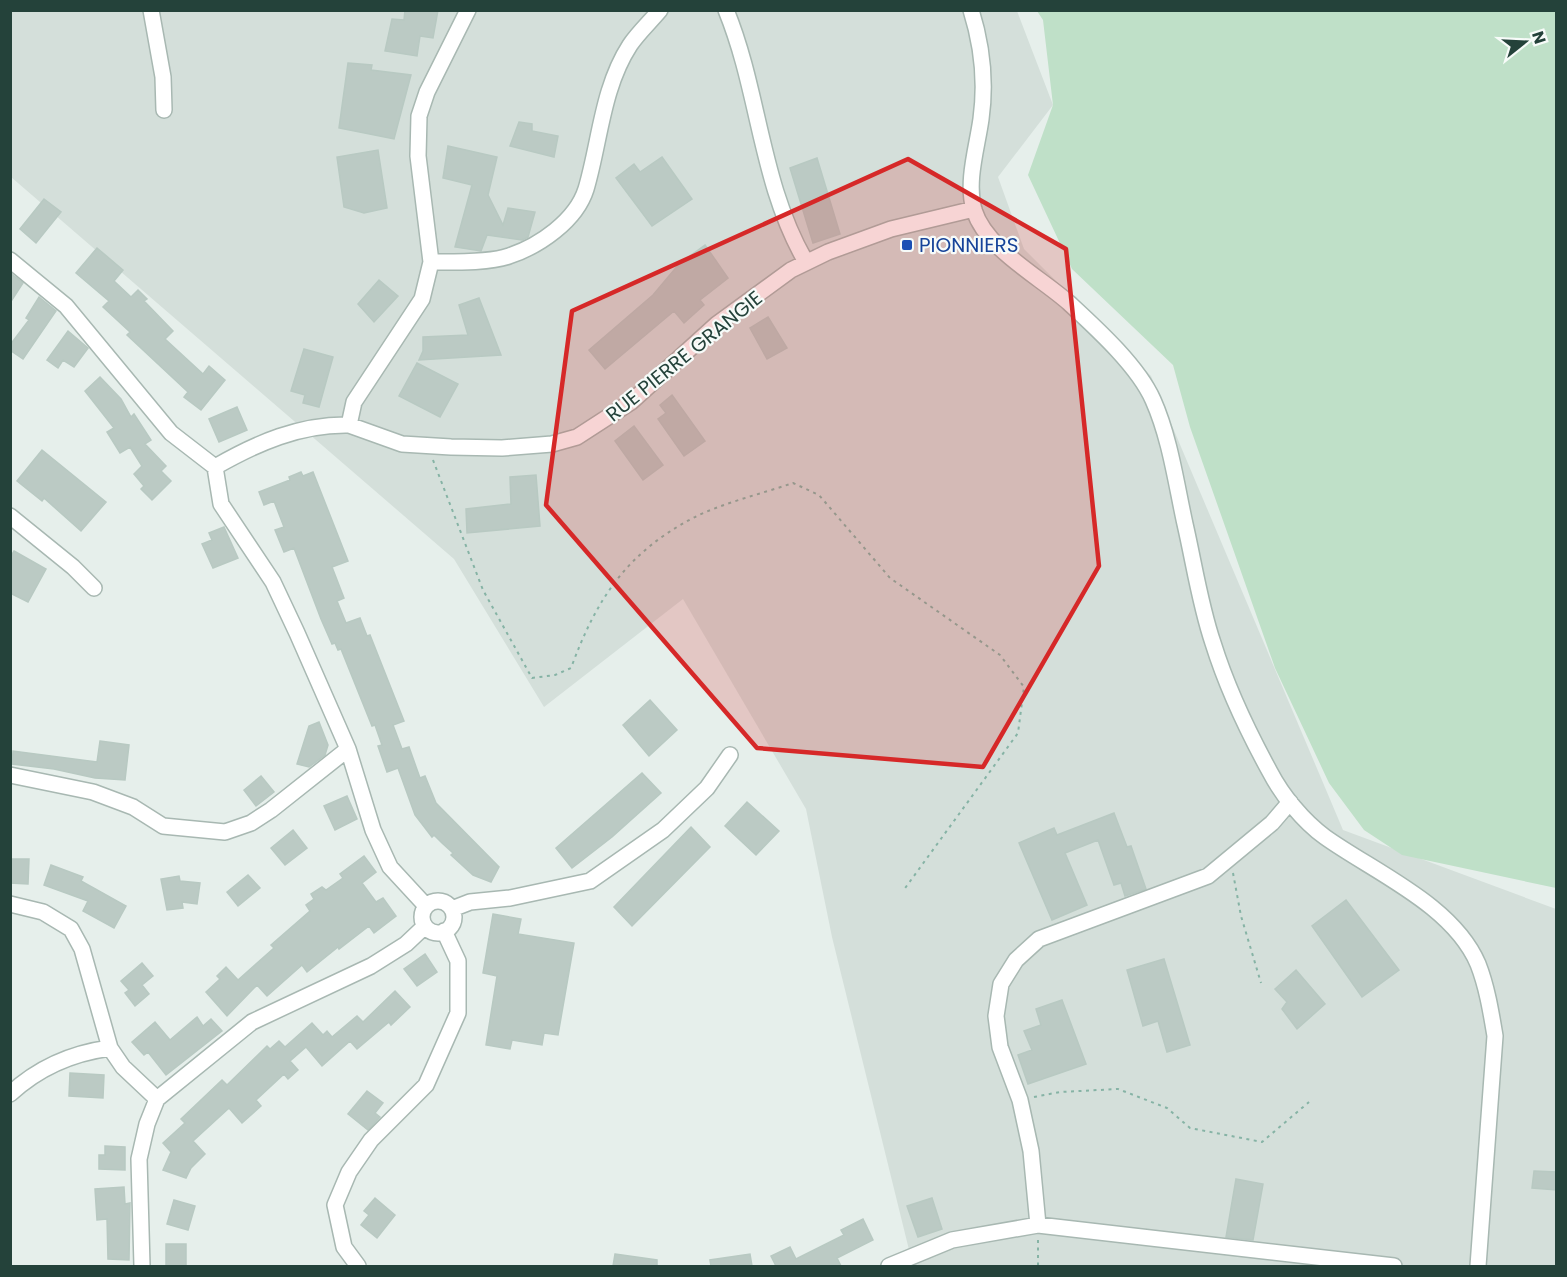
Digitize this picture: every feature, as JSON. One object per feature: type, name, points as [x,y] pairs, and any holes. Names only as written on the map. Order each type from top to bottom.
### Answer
[{"type":"street","points":[[151,10],[163,77],[164,110]]},
{"type":"street","points":[[215,467],[271,438],[325,424],[349,425],[354,402],[422,299],[431,262],[418,156],[419,116],[427,92],[468,10]]},
{"type":"street","points":[[431,262],[507,257],[541,240],[572,215],[585,191],[603,112],[615,77],[630,45],[660,10]]},
{"type":"street","points":[[726,10],[738,40],[771,182],[797,247],[806,262]]},
{"type":"street","points":[[971,10],[983,76],[981,120],[971,190],[974,209],[981,226],[993,241],[1069,303],[1137,375],[1153,399],[1165,436],[1212,641],[1237,711],[1272,776],[1290,802],[1322,835],[1412,893],[1457,932],[1477,962],[1488,999],[1495,1036],[1478,1266]]},
{"type":"street","name":"RUE PIERRE GRANGIE","points":[[349,425],[402,444],[428,446],[502,448],[552,444],[577,437],[631,402],[717,324],[806,262],[891,229],[974,209]]},
{"type":"street","points":[[10,260],[66,306],[171,433],[215,467],[221,504],[273,582],[348,749],[374,830],[390,867],[426,906]]},
{"type":"street","points":[[12,519],[73,567],[94,588]]},
{"type":"street","points":[[10,775],[93,792],[133,807],[163,826],[225,832],[251,823],[271,810],[348,749]]},
{"type":"street","points":[[452,909],[470,902],[510,898],[590,881],[663,830],[707,788],[730,755]]},
{"type":"street","points":[[1038,1225],[1031,1151],[1020,1100],[1000,1047],[996,1016],[1001,984],[1016,960],[1039,939],[1208,876],[1272,823],[1290,802]]},
{"type":"street","points":[[439,901],[452,909],[452,924],[444,931],[434,932],[425,926],[422,916],[426,906],[439,901]]},
{"type":"street","points":[[10,904],[44,912],[71,929],[82,949],[110,1048],[123,1067],[157,1100]]},
{"type":"street","points":[[142,1266],[139,1159],[147,1124],[157,1100],[252,1022],[371,966],[406,944],[425,926]]},
{"type":"street","points":[[358,1266],[344,1247],[335,1205],[349,1172],[370,1140],[426,1085],[458,1013],[458,961],[444,931]]},
{"type":"street","points":[[10,1094],[42,1069],[86,1052],[110,1048]]},
{"type":"street","points":[[889,1266],[952,1240],[1038,1225],[1394,1266]]},
{"type":"path","points":[[428,446],[483,590],[532,678],[555,675],[571,668],[593,613],[617,576],[646,550],[693,518],[793,483],[819,495],[890,578],[1000,655],[1024,687],[1018,733],[903,891]]},
{"type":"path","points":[[1230,858],[1241,916],[1261,982]]},
{"type":"path","points":[[1020,1100],[1060,1092],[1118,1089],[1167,1108],[1190,1128],[1262,1142],[1309,1102]]},
{"type":"path","points":[[1038,1225],[1038,1266]]},
{"type":"highlighted area","points":[[908,159],[1066,249],[1099,566],[983,767],[757,748],[546,505],[572,311]]},
{"type":"shaded area","points":[[11,11],[1017,11],[1053,105],[998,177],[1024,249],[1151,376],[1343,830],[1556,909],[1556,1266],[913,1266],[832,937],[806,809],[683,599],[544,707],[454,559],[11,177]]},
{"type":"green space","points":[[1037,11],[1556,11],[1556,888],[1402,855],[1364,830],[1329,783],[1275,668],[1190,427],[1173,365],[1072,269],[1028,175],[1053,105],[1043,20]]},
{"type":"building","points":[[405,10],[438,10],[433,38],[420,36],[417,56],[385,51],[392,19],[404,20]]},
{"type":"building","points":[[348,63],[372,65],[371,70],[411,75],[394,139],[339,128]]},
{"type":"building","points":[[519,122],[532,124],[532,131],[558,136],[554,157],[510,146]]},
{"type":"building","points":[[448,146],[497,157],[488,195],[503,225],[508,208],[535,212],[528,237],[522,240],[487,235],[481,251],[455,247],[472,185],[443,178]]},
{"type":"building","points":[[378,150],[387,208],[364,213],[344,207],[337,157]]},
{"type":"building","points":[[662,157],[692,199],[652,226],[616,178],[634,164],[640,172]]},
{"type":"building","points":[[817,158],[840,234],[813,243],[790,168]]},
{"type":"building","points":[[44,199],[61,212],[36,243],[20,229]]},
{"type":"building","points":[[705,245],[728,278],[700,300],[704,305],[684,323],[674,311],[605,369],[589,350],[653,295],[679,264]]},
{"type":"building","points":[[97,248],[123,270],[114,281],[131,297],[138,290],[147,299],[144,301],[173,331],[165,339],[203,374],[209,366],[225,380],[201,410],[184,397],[188,392],[127,335],[130,332],[103,307],[109,301],[76,273]]},
{"type":"building","points":[[10,273],[23,283],[10,303]]},
{"type":"building","points":[[379,280],[398,296],[374,322],[358,304]]},
{"type":"building","points":[[39,297],[56,311],[23,359],[10,350],[10,345],[29,320],[26,318]]},
{"type":"building","points":[[479,298],[501,355],[419,360],[423,351],[423,337],[468,335],[459,305]]},
{"type":"building","points":[[768,317],[787,348],[767,359],[750,328]]},
{"type":"building","points":[[68,331],[88,348],[74,367],[63,360],[58,368],[47,360]]},
{"type":"building","points":[[304,349],[333,357],[319,407],[303,403],[305,395],[291,391]]},
{"type":"building","points":[[417,363],[458,384],[440,417],[399,396]]},
{"type":"building","points":[[100,377],[121,399],[131,417],[134,414],[151,440],[145,444],[166,466],[161,471],[171,481],[152,500],[141,489],[144,486],[134,474],[142,466],[130,447],[120,453],[107,432],[114,428],[85,391]]},
{"type":"building","points":[[672,395],[705,441],[684,456],[658,419],[666,413],[660,405]]},
{"type":"building","points":[[237,407],[247,430],[219,442],[209,419]]},
{"type":"building","points":[[634,426],[663,465],[643,480],[615,441]]},
{"type":"building","points":[[42,450],[106,502],[81,531],[44,498],[42,501],[17,481]]},
{"type":"building","points":[[301,472],[303,476],[313,472],[348,561],[332,567],[344,598],[337,601],[346,623],[360,618],[367,636],[370,635],[404,721],[393,725],[402,749],[409,747],[420,778],[425,776],[436,803],[499,867],[491,882],[473,875],[434,835],[432,837],[415,815],[398,768],[387,772],[378,746],[382,745],[375,725],[372,726],[341,649],[338,650],[335,643],[332,644],[294,548],[284,552],[275,530],[284,527],[274,501],[264,505],[259,492],[290,480],[289,477]]},
{"type":"building","points":[[536,475],[540,526],[467,533],[466,509],[511,504],[510,477]]},
{"type":"building","points":[[224,527],[238,558],[213,568],[202,544],[212,540],[209,533]]},
{"type":"building","points":[[14,551],[46,569],[28,602],[10,593],[10,558]]},
{"type":"building","points":[[650,700],[677,730],[649,756],[623,725]]},
{"type":"building","points":[[319,722],[328,745],[325,755],[309,767],[297,764],[309,726]]},
{"type":"building","points":[[100,741],[129,745],[125,780],[95,778],[54,769],[12,764],[13,751],[97,762]]},
{"type":"building","points":[[642,773],[661,793],[612,837],[572,868],[556,848]]},
{"type":"building","points":[[261,776],[274,792],[256,806],[244,790]]},
{"type":"building","points":[[347,796],[357,819],[335,830],[324,806]]},
{"type":"building","points":[[747,802],[779,831],[756,855],[725,826]]},
{"type":"building","points":[[1114,813],[1127,847],[1131,846],[1146,889],[1125,896],[1121,883],[1114,885],[1098,840],[1065,853],[1087,905],[1052,920],[1019,843],[1054,828],[1057,835]]},
{"type":"building","points":[[691,827],[710,847],[632,926],[614,907]]},
{"type":"building","points":[[293,830],[307,848],[285,865],[271,848]]},
{"type":"building","points":[[364,856],[376,872],[362,883],[376,902],[383,898],[396,916],[374,933],[369,926],[307,972],[302,965],[267,996],[257,985],[227,1016],[206,992],[220,979],[217,976],[226,967],[238,980],[274,948],[271,945],[310,911],[306,905],[314,899],[311,894],[322,887],[326,890],[343,878],[340,874]]},
{"type":"building","points":[[10,859],[29,859],[28,884],[10,883]]},
{"type":"building","points":[[51,865],[83,877],[81,881],[126,906],[114,928],[83,911],[88,901],[44,885]]},
{"type":"building","points":[[248,875],[260,888],[238,906],[227,892]]},
{"type":"building","points":[[179,876],[180,881],[200,883],[197,904],[182,902],[183,908],[167,910],[161,879]]},
{"type":"building","points":[[1346,900],[1399,970],[1362,997],[1312,926]]},
{"type":"building","points":[[493,914],[521,919],[518,934],[574,943],[558,1035],[544,1033],[542,1045],[512,1040],[510,1049],[486,1045],[497,976],[483,973]]},
{"type":"building","points":[[425,954],[437,972],[417,986],[404,969]]},
{"type":"building","points":[[1164,959],[1190,1045],[1167,1052],[1158,1021],[1143,1026],[1127,970]]},
{"type":"building","points":[[142,963],[153,976],[142,985],[149,994],[135,1006],[125,993],[129,990],[121,981]]},
{"type":"building","points":[[1296,970],[1325,1004],[1297,1029],[1282,1009],[1287,1002],[1275,989]]},
{"type":"building","points":[[395,991],[410,1007],[391,1025],[389,1022],[357,1049],[350,1041],[322,1066],[306,1047],[290,1061],[298,1070],[288,1079],[284,1074],[256,1100],[261,1106],[242,1123],[229,1108],[193,1141],[205,1154],[191,1168],[186,1178],[163,1170],[171,1152],[163,1143],[185,1123],[181,1119],[222,1080],[227,1085],[267,1046],[270,1049],[279,1041],[285,1047],[312,1023],[323,1035],[327,1031],[332,1037],[357,1016],[363,1022]]},
{"type":"building","points":[[1062,1000],[1086,1064],[1028,1084],[1018,1055],[1032,1050],[1024,1031],[1041,1025],[1036,1009]]},
{"type":"building","points":[[197,1017],[203,1026],[211,1019],[222,1031],[166,1075],[148,1052],[144,1055],[132,1042],[155,1022],[170,1040]]},
{"type":"building","points":[[70,1073],[104,1075],[103,1098],[69,1096]]},
{"type":"building","points":[[367,1091],[383,1103],[375,1113],[380,1117],[368,1130],[348,1114]]},
{"type":"building","points":[[105,1146],[125,1147],[125,1170],[99,1169],[99,1155],[105,1155]]},
{"type":"building","points":[[1534,1171],[1557,1172],[1557,1190],[1532,1188]]},
{"type":"building","points":[[1236,1179],[1263,1184],[1253,1240],[1226,1237]]},
{"type":"building","points":[[124,1187],[125,1204],[130,1203],[129,1260],[108,1259],[107,1219],[97,1220],[95,1189]]},
{"type":"building","points":[[375,1198],[395,1215],[377,1238],[361,1225],[369,1215],[364,1211]]},
{"type":"building","points":[[932,1198],[942,1229],[918,1237],[907,1206]]},
{"type":"building","points":[[174,1200],[195,1206],[188,1230],[167,1224]]},
{"type":"building","points":[[863,1219],[873,1240],[837,1258],[841,1266],[776,1266],[771,1256],[790,1247],[796,1259],[844,1235],[841,1230]]},
{"type":"building","points":[[166,1244],[186,1244],[186,1266],[166,1266]]},
{"type":"building","points":[[615,1254],[657,1260],[657,1266],[613,1266]]},
{"type":"building","points":[[750,1254],[752,1266],[711,1266],[710,1260]]},
{"type":"place","name":"PIONNIERS","points":[[907,245]]}]
